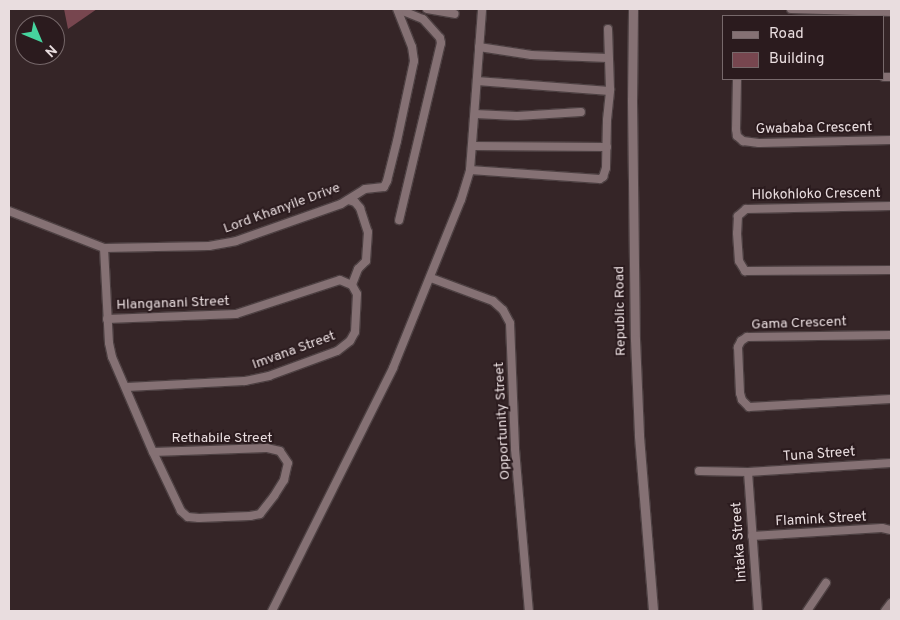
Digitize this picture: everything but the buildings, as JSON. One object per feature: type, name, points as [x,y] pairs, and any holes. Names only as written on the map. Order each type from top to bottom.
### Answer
[{"type":"street","name":"Lord Khanyile Drive","points":[[9,211],[104,248],[221,245],[348,200],[365,189],[382,187],[388,181],[414,61],[412,47],[398,9]]},
{"type":"street","points":[[398,9],[423,19],[440,38],[441,43],[399,220]]},
{"type":"street","points":[[427,9],[455,14]]},
{"type":"street","points":[[272,611],[394,368],[462,200],[470,170],[482,9]]},
{"type":"street","name":"Republic Road","points":[[633,9],[632,100],[635,339],[639,436],[653,611]]},
{"type":"street","points":[[792,9],[891,12]]},
{"type":"street","points":[[470,170],[600,179],[605,173],[610,91],[608,29]]},
{"type":"street","points":[[479,46],[531,54],[608,58]]},
{"type":"street","name":"Gwababa Crescent","points":[[737,80],[736,129],[737,136],[743,141],[891,140]]},
{"type":"street","points":[[477,81],[610,91]]},
{"type":"street","points":[[474,114],[517,116],[581,112]]},
{"type":"street","points":[[472,146],[607,147]]},
{"type":"street","points":[[348,200],[355,202],[360,208],[368,232],[366,261],[358,269],[352,285]]},
{"type":"street","name":"Hlokohloko Crescent","points":[[891,206],[746,209],[738,216],[737,233],[739,261],[745,271],[891,270]]},
{"type":"street","name":"Rethabile Street","points":[[104,248],[110,349],[153,452],[181,511],[192,518],[260,514],[284,480],[288,463],[280,452],[267,448],[153,452]]},
{"type":"street","name":"Opportunity Street","points":[[431,278],[494,301],[503,310],[510,323],[516,449],[529,611]]},
{"type":"street","name":"Hlanganani Street","points":[[108,319],[233,315],[338,280],[352,285]]},
{"type":"street","name":"Imvana Street","points":[[126,386],[245,381],[269,376],[336,350],[350,341],[355,332],[357,298],[352,285]]},
{"type":"street","name":"Gama Crescent","points":[[891,335],[747,337],[741,341],[738,347],[740,393],[742,400],[748,407],[891,399]]},
{"type":"street","name":"Tuna Street","points":[[699,471],[748,472],[891,463]]},
{"type":"street","name":"Intaka Street","points":[[748,472],[758,611]]},
{"type":"street","name":"Flamink Street","points":[[752,536],[882,528],[891,530]]},
{"type":"street","points":[[806,611],[826,583]]},
{"type":"street","points":[[885,611],[891,603]]}]
